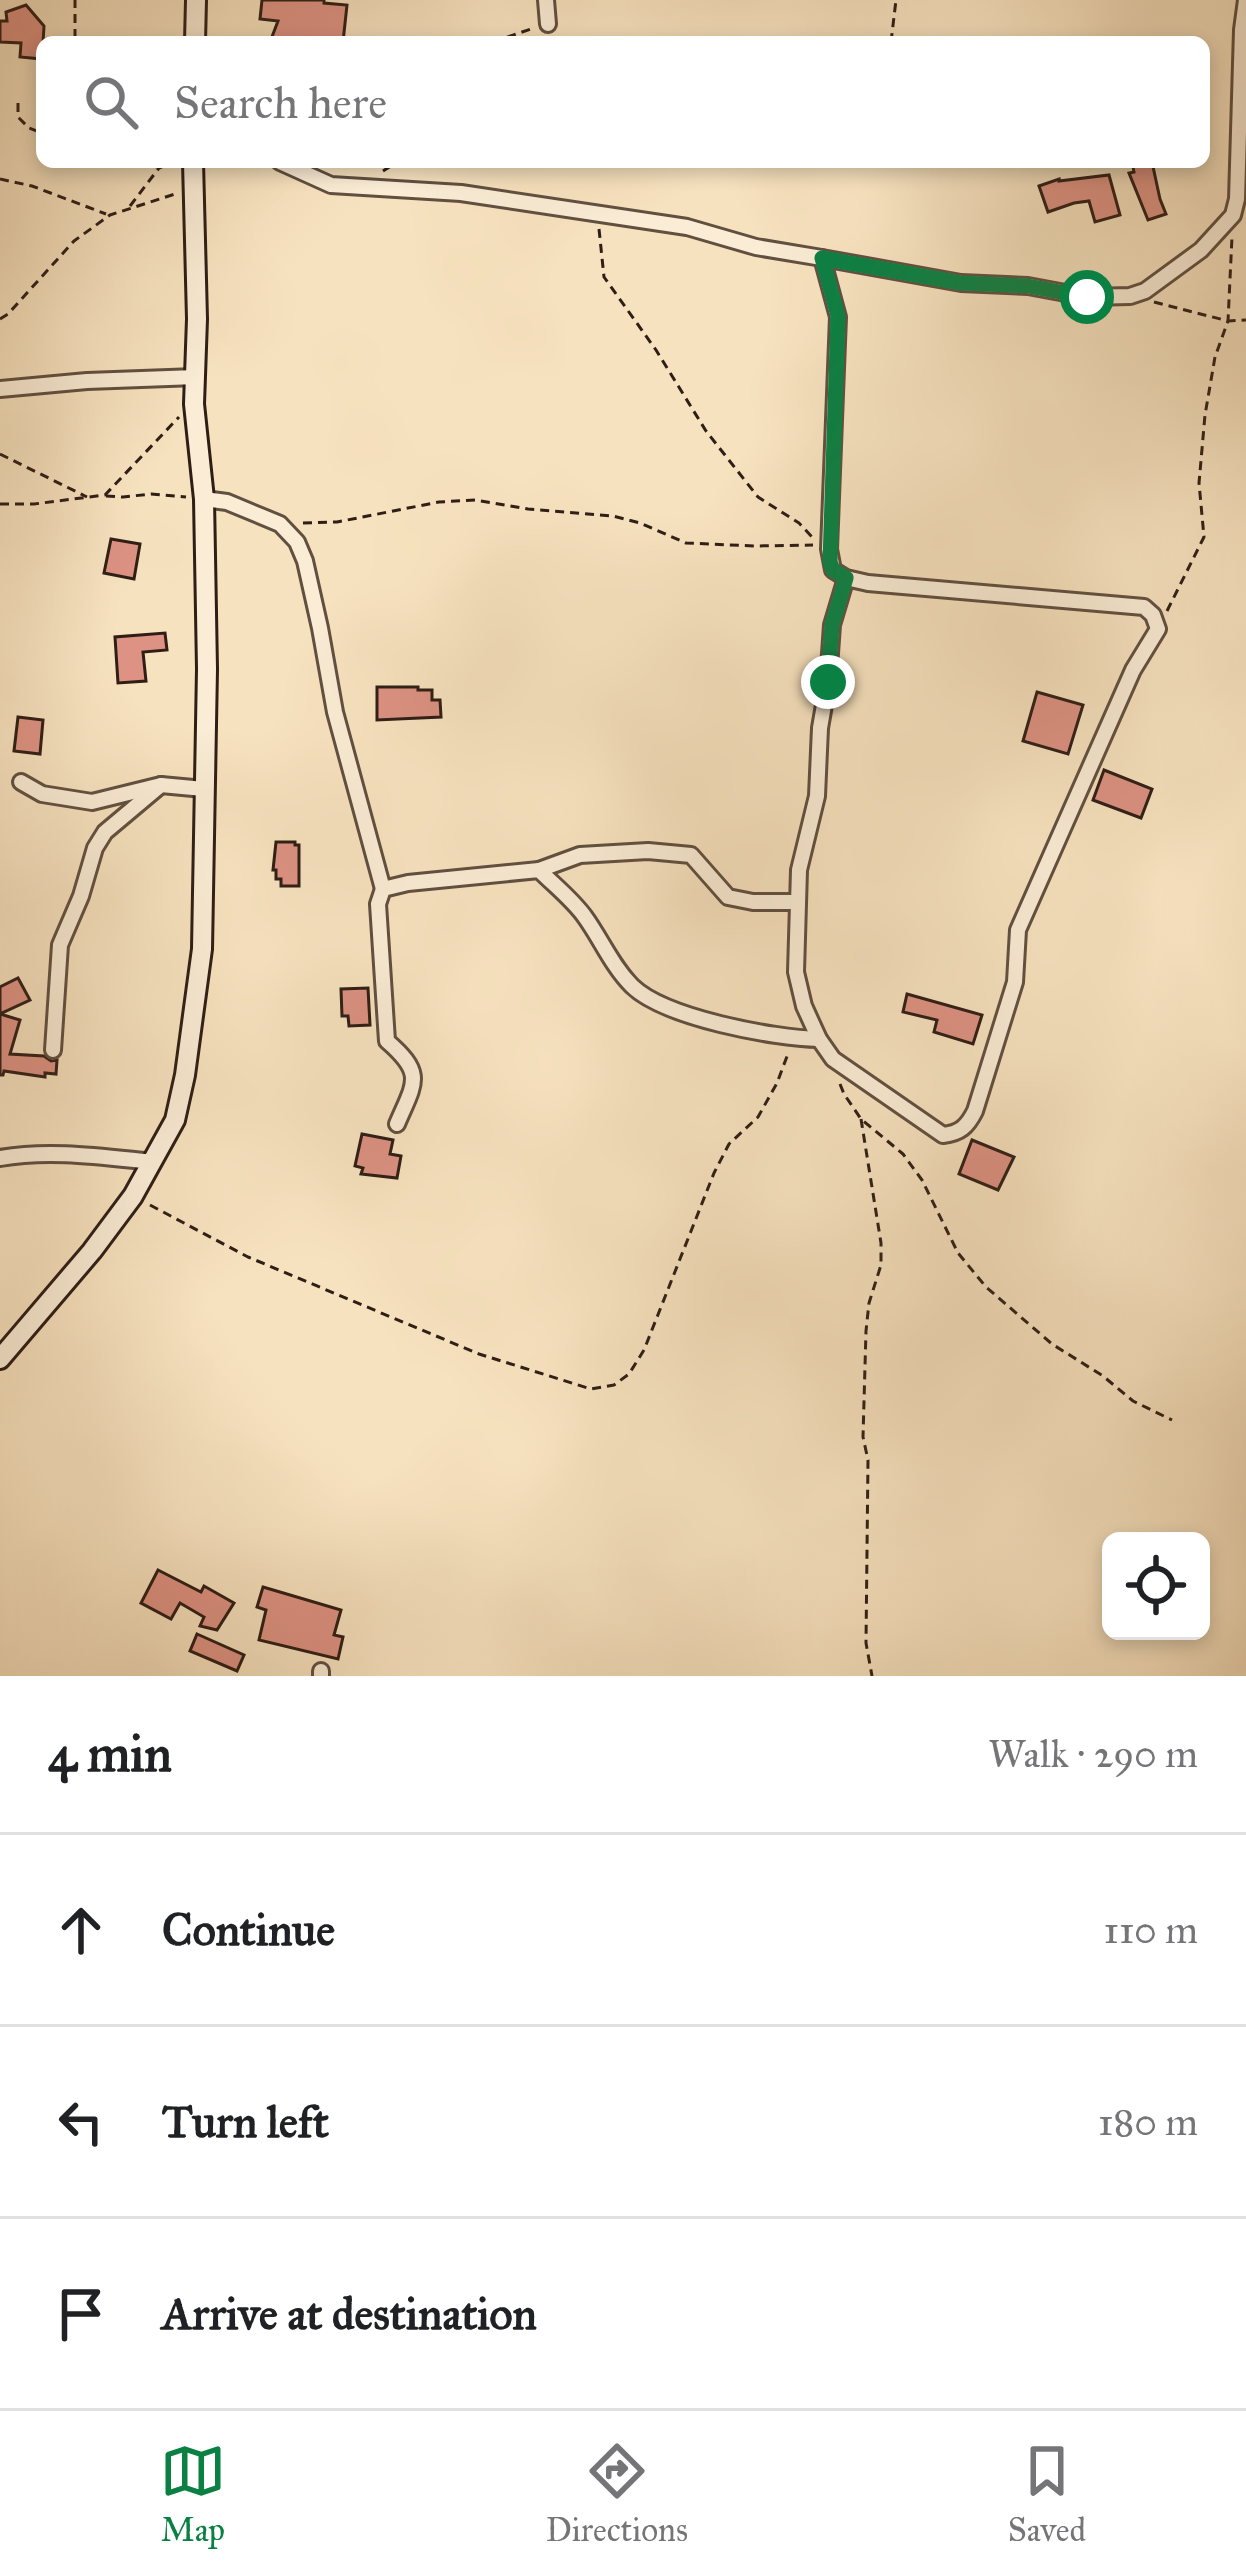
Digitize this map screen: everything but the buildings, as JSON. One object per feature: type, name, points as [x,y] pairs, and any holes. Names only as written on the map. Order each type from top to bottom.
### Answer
[{"type":"street","points":[[195,36],[196,0]]},
{"type":"street","points":[[545,0],[548,23]]},
{"type":"street","points":[[293,168],[331,185],[461,193],[687,227],[756,248],[961,283],[1028,286],[1087,297],[1130,296],[1178,269],[1233,214],[1246,0]]},
{"type":"street","points":[[0,1358],[54,1298],[133,1196],[176,1120],[185,1075],[202,949],[207,669],[204,499],[194,404],[193,168]]},
{"type":"street","points":[[822,258],[838,316],[833,570],[868,583],[1144,607],[1158,628],[1133,670],[1018,930],[1015,982],[974,1112],[967,1126],[955,1133],[943,1135],[833,1059],[804,1006],[796,972],[799,870],[817,796],[832,625],[846,578]]},
{"type":"street","points":[[0,389],[196,377]]},
{"type":"street","points":[[204,499],[227,502],[280,524],[297,542],[304,561],[335,712],[383,889],[377,904],[387,1041],[405,1056],[414,1072],[397,1124]]},
{"type":"street","points":[[21,782],[42,794],[92,802],[161,785],[204,789]]},
{"type":"street","points":[[53,1050],[60,945],[95,848],[105,832],[161,785]]},
{"type":"street","points":[[383,889],[539,870],[580,856],[648,850],[691,855],[728,897],[797,902]]},
{"type":"street","points":[[539,870],[584,915],[633,987],[655,1000],[745,1031],[819,1040]]},
{"type":"street","points":[[0,1158],[80,1155],[153,1162]]},
{"type":"path","points":[[75,0],[75,36]]},
{"type":"path","points":[[892,36],[896,0]]},
{"type":"path","points":[[510,36],[548,23]]},
{"type":"path","points":[[18,103],[18,117],[36,131]]},
{"type":"path","points":[[129,207],[159,168]]},
{"type":"path","points":[[0,179],[32,185],[110,215]]},
{"type":"path","points":[[0,320],[74,241],[110,215],[194,188]]},
{"type":"path","points":[[280,524],[337,522],[439,502],[476,500],[613,516],[686,543],[821,545],[799,523],[758,497],[706,431],[604,278],[597,214]]},
{"type":"path","points":[[1158,628],[1204,537],[1198,484],[1215,357],[1228,321],[1233,214]]},
{"type":"path","points":[[1130,296],[1228,321],[1246,320]]},
{"type":"path","points":[[105,495],[194,404]]},
{"type":"path","points":[[0,454],[89,498]]},
{"type":"path","points":[[0,504],[105,495],[204,499]]},
{"type":"path","points":[[133,1196],[248,1256],[479,1354],[591,1389],[614,1385],[629,1374],[644,1350],[714,1173],[729,1144],[758,1117],[793,1038]]},
{"type":"path","points":[[833,1059],[844,1094],[861,1119],[903,1154],[922,1180],[958,1253],[986,1287],[1052,1344],[1133,1401],[1172,1420]]},
{"type":"path","points":[[861,1119],[881,1243],[881,1265],[866,1331],[863,1437],[868,1460],[866,1643],[872,1676]]},
{"type":"route","points":[[828,682],[832,625],[846,578],[833,570],[829,549],[838,316],[822,258],[961,283],[1028,286],[1087,297]]}]
